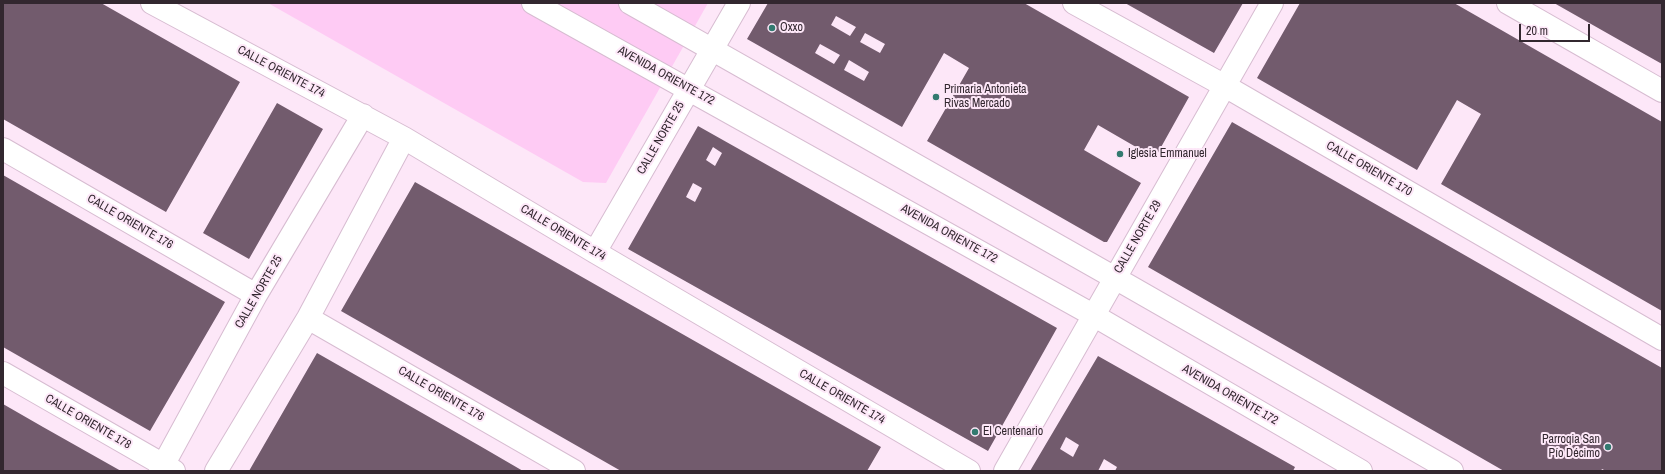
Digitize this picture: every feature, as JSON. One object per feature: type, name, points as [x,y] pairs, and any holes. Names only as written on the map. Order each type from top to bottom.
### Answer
[{"type":"street","name":"AVENIDA ORIENTE 172","points":[[533,3],[1093,315],[1361,471]]},
{"type":"street","points":[[630,3],[1452,471]]},
{"type":"street","name":"CALLE NORTE 25","points":[[595,252],[739,3]]},
{"type":"street","name":"CALLE ORIENTE 170","points":[[1074,3],[1225,86],[1662,339]]},
{"type":"street","name":"CALLE NORTE 29","points":[[1005,471],[1272,3]]},
{"type":"street","points":[[1508,3],[1662,91]]},
{"type":"street","name":"CALLE ORIENTE 174","points":[[162,6],[404,138],[595,252],[969,471]]},
{"type":"street","name":"CALLE NORTE 25","points":[[166,469],[256,295],[363,115]]},
{"type":"street","points":[[216,471],[308,318],[404,138]]},
{"type":"street","name":"CALLE ORIENTE 176","points":[[3,149],[256,295]]},
{"type":"street","name":"CALLE ORIENTE 176","points":[[308,318],[574,471]]},
{"type":"street","name":"CALLE ORIENTE 178","points":[[3,373],[166,469]]},
{"type":"shaded area","points":[[268,3],[708,3],[606,183],[583,182]]},
{"type":"building","points":[[3,3],[101,3],[240,82],[166,212],[3,119]]},
{"type":"building","points":[[768,3],[1024,3],[1189,97],[1155,158],[1098,125],[1084,150],[1141,183],[1107,242],[1104,242],[927,141],[969,68],[944,53],[902,127],[747,39]],"holes":[[[836,16],[856,27],[850,36],[831,25]],[[865,33],[885,44],[880,53],[860,42]],[[820,44],[840,55],[834,64],[815,53]],[[849,60],[869,72],[864,81],[844,70]]]},
{"type":"building","points":[[1125,3],[1243,3],[1214,53]]},
{"type":"building","points":[[1300,3],[1454,3],[1662,122],[1662,311],[1441,184],[1481,114],[1457,100],[1417,170],[1257,78]]},
{"type":"building","points":[[1554,3],[1662,3],[1662,64],[1621,41]]},
{"type":"building","points":[[277,103],[323,129],[249,259],[203,233]]},
{"type":"building","points":[[1232,122],[1662,368],[1662,471],[1606,471],[1602,469],[1601,471],[1504,471],[1148,267]]},
{"type":"building","points":[[698,126],[1057,328],[988,451],[628,249]],"holes":[[[713,147],[722,153],[715,166],[706,160]],[[693,183],[702,188],[695,202],[686,197]]]},
{"type":"building","points":[[3,175],[225,302],[150,431],[3,347]]},
{"type":"building","points":[[415,182],[881,447],[867,471],[621,471],[341,311]]},
{"type":"building","points":[[317,353],[480,446],[523,471],[249,471]]},
{"type":"building","points":[[1098,356],[1295,467],[1293,471],[1115,471],[1117,467],[1104,459],[1098,471],[1030,471]],"holes":[[[1066,437],[1079,445],[1073,457],[1060,449]]]},
{"type":"building","points":[[3,404],[43,427],[121,471],[3,471]]},
{"type":"place","name":"Oxxo","points":[[772,28]]},
{"type":"place","name":"Primaria Antonieta Rivas Mercado","points":[[936,97]]},
{"type":"place","name":"Iglesia Emmanuel","points":[[1120,154]]},
{"type":"place","name":"El Centenario","points":[[975,432]]},
{"type":"place","name":"Parroqia San Pío Décimo","points":[[1608,447]]}]
